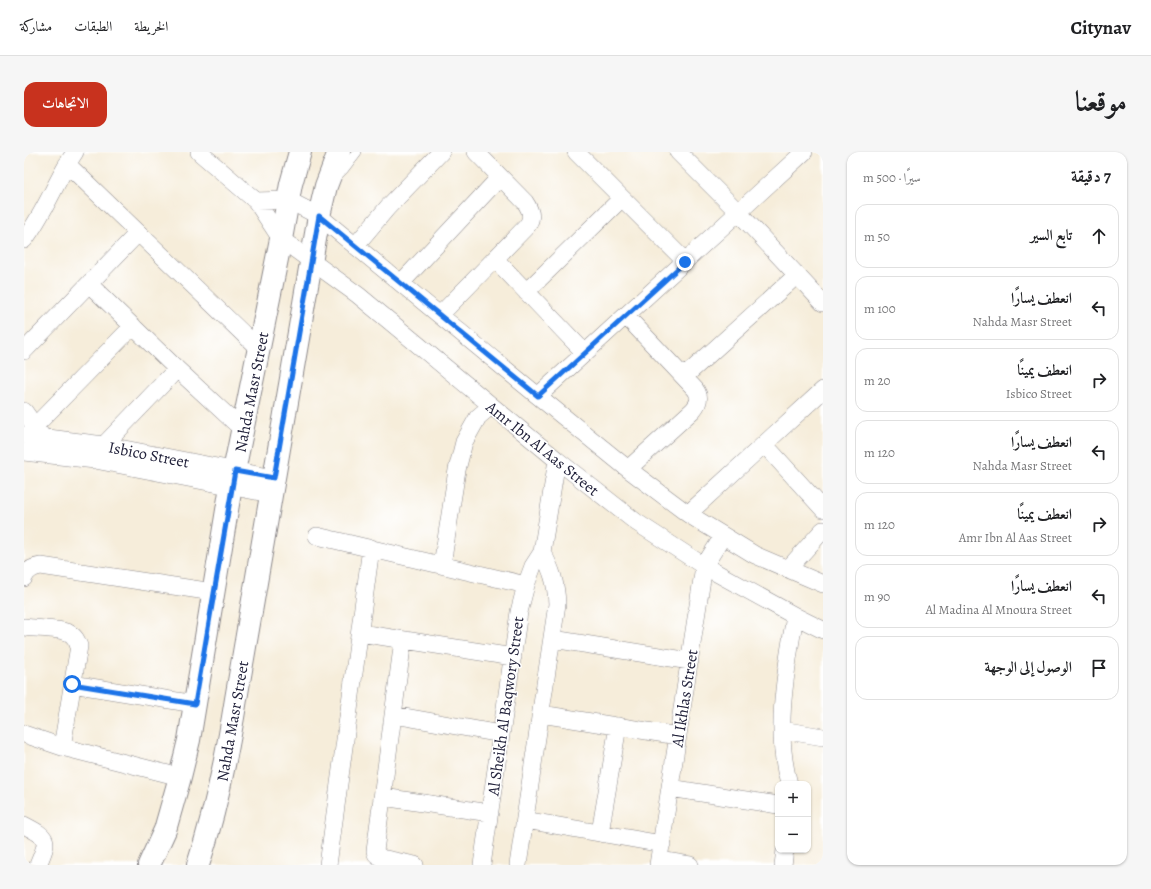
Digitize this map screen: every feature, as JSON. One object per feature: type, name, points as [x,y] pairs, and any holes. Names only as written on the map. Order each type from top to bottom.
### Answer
[{"type":"street","points":[[199,152],[256,200],[281,239]]},
{"type":"street","name":"Nahda Masr Street","points":[[149,865],[165,830],[189,740],[233,478],[288,200],[300,152]]},
{"type":"street","name":"Nahda Masr Street","points":[[198,865],[220,789],[229,744],[319,216],[326,186],[338,152]]},
{"type":"street","points":[[355,246],[388,207],[441,152]]},
{"type":"street","points":[[440,315],[529,223],[531,218],[525,202],[476,152]]},
{"type":"street","points":[[576,152],[685,262]]},
{"type":"street","points":[[678,152],[738,212],[823,303]]},
{"type":"street","points":[[538,396],[804,152]]},
{"type":"street","points":[[24,240],[36,223],[71,158],[138,233],[259,349]]},
{"type":"street","points":[[401,283],[500,177]]},
{"type":"street","points":[[526,292],[622,198]]},
{"type":"street","points":[[256,200],[288,200],[319,216],[628,469],[688,514],[755,555],[823,584]]},
{"type":"street","points":[[24,351],[138,233]]},
{"type":"street","name":"Amr Ibn Al Aas Street","points":[[281,239],[358,295],[557,460],[636,522],[704,566],[823,630]]},
{"type":"street","points":[[495,259],[586,353]]},
{"type":"street","points":[[684,377],[797,276]]},
{"type":"street","points":[[89,284],[243,430]]},
{"type":"street","points":[[626,316],[684,377],[698,393],[699,398],[696,407],[628,469]]},
{"type":"street","points":[[24,411],[34,433],[133,326]]},
{"type":"street","points":[[95,460],[104,445],[177,369]]},
{"type":"street","points":[[688,514],[764,444],[820,398]]},
{"type":"street","points":[[442,565],[457,470],[464,442],[478,417],[492,406]]},
{"type":"street","name":"Isbico Street","points":[[34,433],[104,445],[233,478],[272,486]]},
{"type":"street","points":[[764,444],[823,510]]},
{"type":"street","name":"Isbico Street","points":[[24,452],[233,478]]},
{"type":"street","name":"Al Sheikh Al Baqwory Street","points":[[482,865],[519,612],[533,566],[542,552],[557,460]]},
{"type":"street","points":[[788,569],[823,530]]},
{"type":"street","points":[[317,536],[526,585]]},
{"type":"street","name":"Al Ikhlas Street","points":[[659,856],[704,566],[723,536]]},
{"type":"street","points":[[328,865],[371,548]]},
{"type":"street","points":[[518,865],[558,604],[556,586],[551,568],[542,552]]},
{"type":"street","points":[[24,578],[30,569],[41,566],[214,592]]},
{"type":"street","points":[[787,781],[783,759],[782,730],[786,675],[795,616]]},
{"type":"street","points":[[24,628],[60,630],[69,633],[76,639],[79,646],[62,747]]},
{"type":"street","points":[[360,633],[513,657]]},
{"type":"street","points":[[553,638],[690,661]]},
{"type":"street","points":[[404,640],[375,847],[376,854],[381,858],[415,865]]},
{"type":"street","points":[[72,684],[195,704]]},
{"type":"street","points":[[541,714],[678,736]]},
{"type":"street","points":[[394,715],[501,734]]},
{"type":"street","points":[[600,833],[618,726]]},
{"type":"street","points":[[782,730],[823,737]]},
{"type":"street","points":[[24,734],[62,747],[180,777]]},
{"type":"street","points":[[670,788],[775,805]]},
{"type":"street","points":[[383,797],[490,814]]},
{"type":"street","points":[[525,820],[600,833],[659,856],[690,865]]},
{"type":"street","points":[[24,825],[42,835],[46,842],[38,865]]},
{"type":"street","points":[[783,865],[785,853]]},
{"type":"lane","points":[[326,186],[344,170],[357,152]]},
{"type":"route","points":[[72,684],[195,704],[231,486],[235,471],[274,478],[319,216],[538,396],[685,262]]}]
